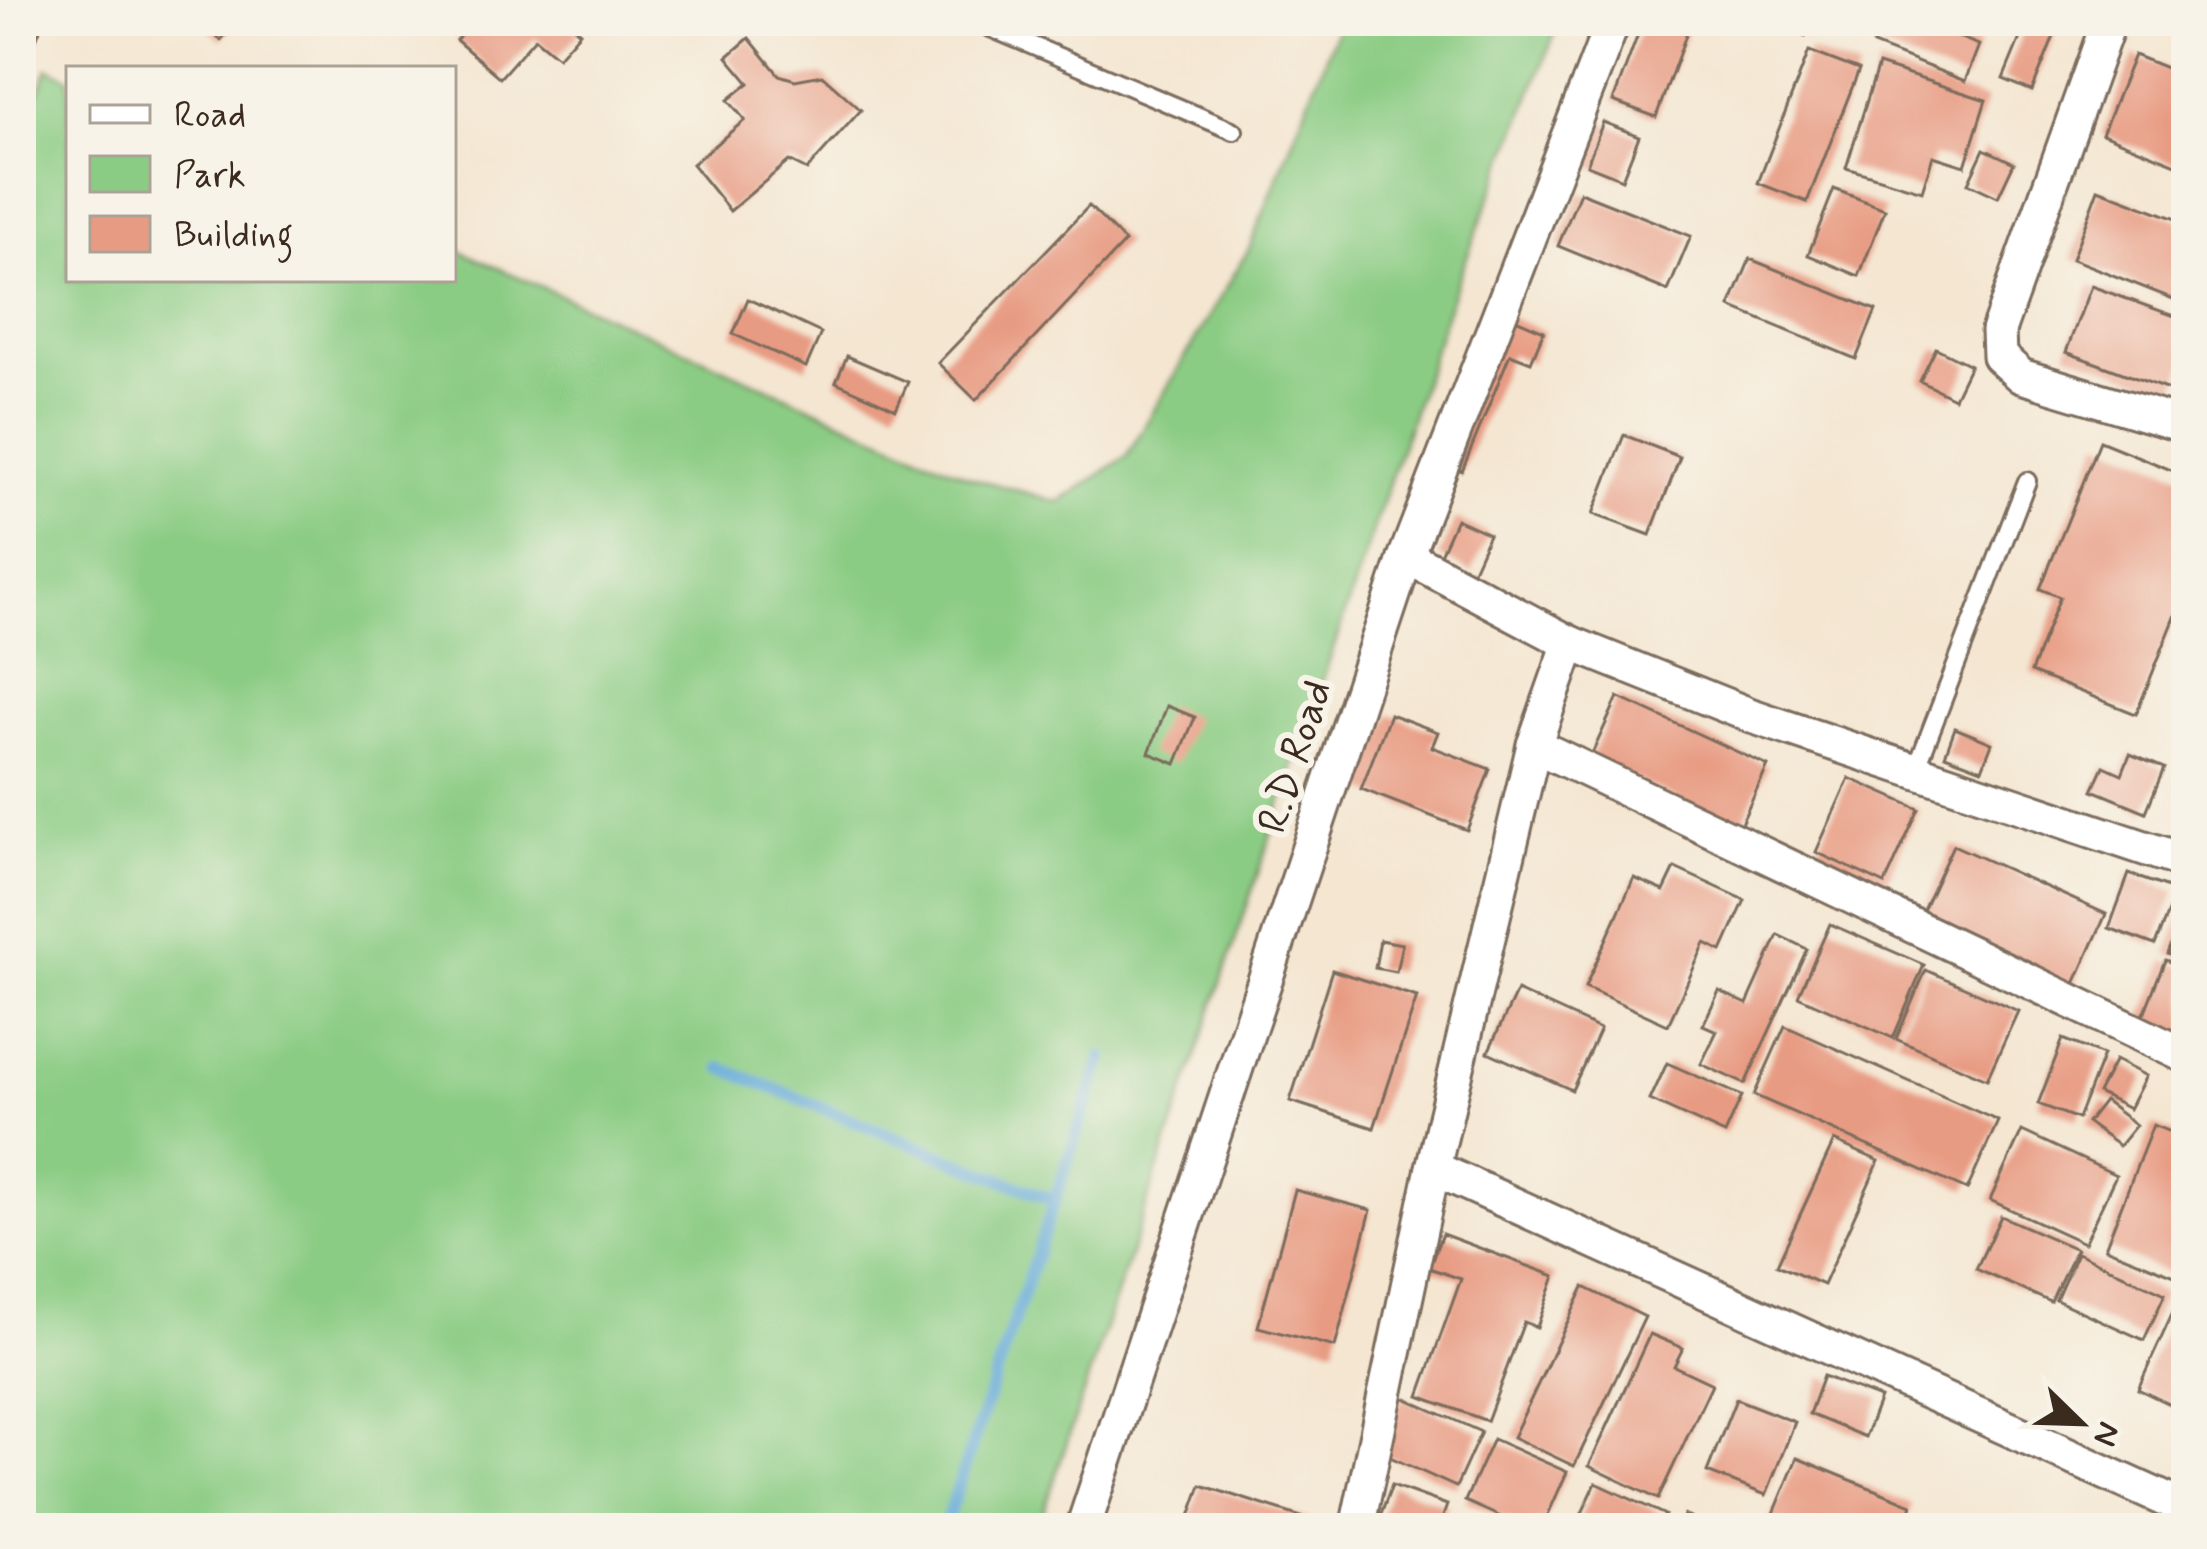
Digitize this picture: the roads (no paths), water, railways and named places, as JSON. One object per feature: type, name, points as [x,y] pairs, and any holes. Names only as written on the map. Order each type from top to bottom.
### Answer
[{"type":"street","name":"R.D Road","points":[[1083,1528],[1406,556],[1613,21]]},
{"type":"street","points":[[2109,21],[1998,332],[1999,356],[2021,376],[2186,426]]},
{"type":"street","points":[[1406,556],[1570,643],[1752,716],[2186,862]]},
{"type":"street","points":[[1357,1528],[1432,1168],[1534,745],[1570,643]]},
{"type":"street","points":[[1534,745],[2186,1056]]},
{"type":"street","points":[[1432,1168],[2186,1509]]},
{"type":"lane","points":[[21,53],[33,21]]},
{"type":"lane","points":[[974,21],[1234,131]]},
{"type":"lane","points":[[1915,773],[2027,481]]},
{"type":"waterway","points":[[944,1528],[1103,1057]]},
{"type":"waterway","points":[[722,1068],[1056,1201]]}]
